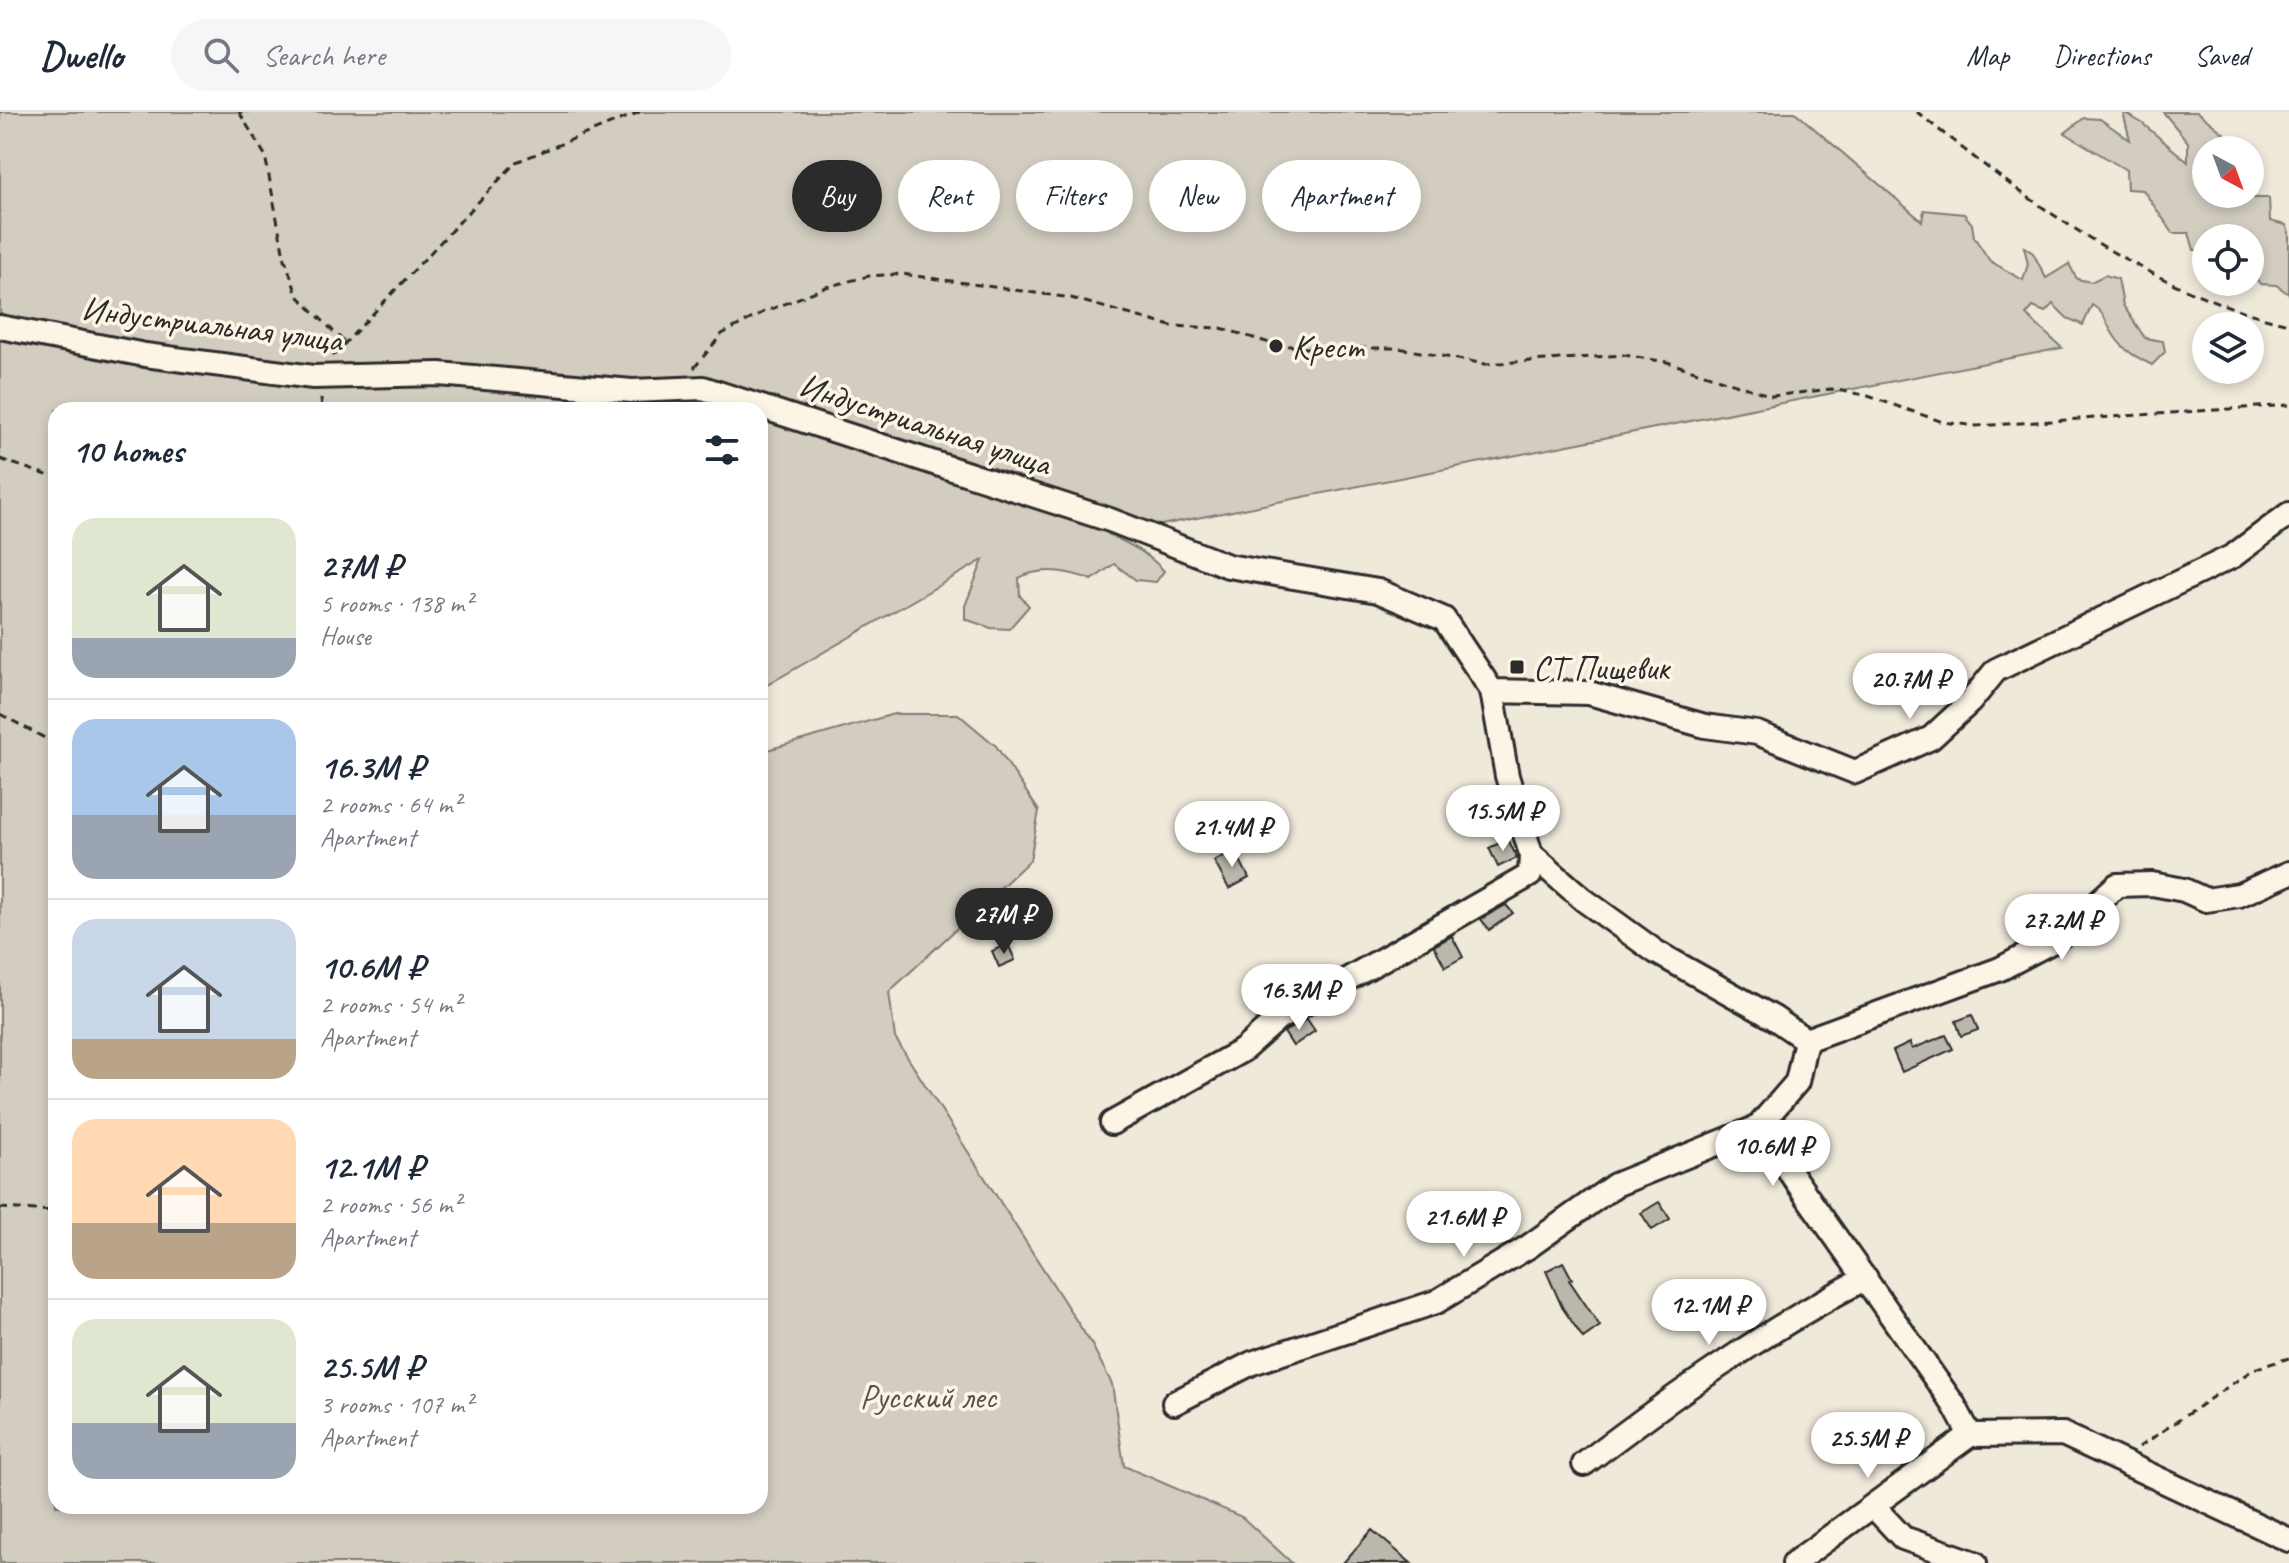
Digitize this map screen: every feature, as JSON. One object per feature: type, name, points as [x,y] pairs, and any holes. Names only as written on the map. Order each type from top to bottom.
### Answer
[{"type":"street","name":"Индустриальная улица","points":[[0,327],[145,355],[313,377],[439,374],[632,391],[703,388],[746,402]]},
{"type":"street","name":"Индустриальная улица","points":[[768,409],[1110,520],[1228,566],[1378,591],[1444,619],[1492,691]]},
{"type":"street","points":[[1112,1123],[1243,1050],[1278,1019],[1530,875],[1531,854],[1507,776],[1492,691],[1589,693],[1705,726],[1757,733],[1855,772],[1931,738],[1970,702],[1996,670],[2233,556],[2289,514]]},
{"type":"street","points":[[1531,854],[1584,900],[1656,952],[1774,1018],[1806,1040]]},
{"type":"street","points":[[1806,1040],[2000,969],[2057,939],[2117,885],[2152,884],[2184,890],[2206,900],[2239,895],[2289,873]]},
{"type":"street","points":[[1174,1403],[1252,1363],[1436,1302],[1528,1247],[1615,1185],[1758,1127],[1797,1082],[1806,1040]]},
{"type":"street","points":[[1758,1127],[1954,1405],[1970,1435]]},
{"type":"street","points":[[1584,1464],[1637,1423],[1809,1308],[1866,1278]]},
{"type":"street","points":[[1794,1563],[1970,1435],[2063,1434],[2289,1540]]},
{"type":"street","points":[[1873,1506],[1903,1538],[1975,1563]]},
{"type":"path","points":[[239,112],[265,155],[284,256],[297,295],[345,343]]},
{"type":"path","points":[[313,377],[516,162],[640,112]]},
{"type":"path","points":[[1917,112],[1986,168],[2139,267],[2239,313],[2289,324]]},
{"type":"path","points":[[676,389],[722,334],[764,312],[826,287],[869,276],[902,274],[1071,298],[1171,326],[1221,328],[1273,344],[1307,348],[1398,348],[1485,364],[1624,355],[1667,362],[1772,396],[1831,389],[1865,395],[1943,422],[1977,426],[2289,405]]},
{"type":"path","points":[[0,459],[48,475]]},
{"type":"path","points":[[0,714],[48,740]]},
{"type":"path","points":[[0,1208],[48,1211]]},
{"type":"path","points":[[2119,1460],[2254,1369],[2289,1358]]},
{"type":"green space","name":"Русский лес","points":[[0,112],[1795,112],[1922,221],[1924,210],[1964,214],[1990,261],[2023,280],[2028,264],[2024,247],[2033,253],[2046,278],[2069,264],[2077,279],[2091,282],[2105,275],[2118,279],[2123,305],[2145,338],[2163,341],[2165,352],[2152,365],[2132,354],[2119,342],[2103,315],[2092,305],[2083,325],[2067,318],[2053,304],[2045,312],[2033,307],[2026,315],[2062,348],[1110,535],[1138,550],[1164,571],[1156,582],[1136,580],[1114,564],[1092,580],[1055,571],[1028,574],[1019,578],[1020,596],[1029,606],[1009,629],[991,628],[965,619],[965,606],[983,560],[768,684],[768,402],[48,402],[48,1514],[768,1514],[768,750],[894,714],[958,714],[996,746],[1039,811],[1030,860],[889,992],[895,1038],[1092,1345],[1112,1384],[1124,1466],[1242,1517],[1292,1563],[0,1563]]},
{"type":"green space","points":[[2123,112],[2142,123],[2188,162],[2188,142],[2163,112],[2197,112],[2227,136],[2192,136],[2192,208],[2264,208],[2264,198],[2269,198],[2270,221],[2286,225],[2289,232],[2289,294],[2276,285],[2264,284],[2264,224],[2192,224],[2192,243],[2189,233],[2173,233],[2143,190],[2127,189],[2126,170],[2065,133],[2084,118],[2100,119],[2130,140]]},
{"type":"building","points":[[1508,839],[1517,858],[1498,867],[1489,848]]},
{"type":"building","points":[[1235,850],[1249,878],[1229,889],[1214,861]]},
{"type":"building","points":[[1506,905],[1513,913],[1489,930],[1481,919]]},
{"type":"building","points":[[1452,936],[1463,957],[1445,967],[1434,946]]},
{"type":"building","points":[[1008,944],[1015,960],[999,967],[992,951]]},
{"type":"building","points":[[1972,1015],[1978,1030],[1961,1036],[1956,1021]]},
{"type":"building","points":[[1307,1019],[1315,1031],[1293,1046],[1284,1032]]},
{"type":"building","points":[[1946,1035],[1953,1049],[1902,1072],[1893,1051],[1910,1043],[1912,1049]]},
{"type":"building","points":[[1659,1202],[1670,1219],[1652,1230],[1641,1213]]},
{"type":"building","points":[[1563,1262],[1572,1279],[1569,1280],[1600,1326],[1583,1338],[1562,1307],[1546,1271]]},
{"type":"building","points":[[1372,1530],[1411,1563],[1343,1563]]},
{"type":"place","name":"Крест","points":[[1276,346]]},
{"type":"place","name":"СТ Пищевик","points":[[1517,667]]}]
